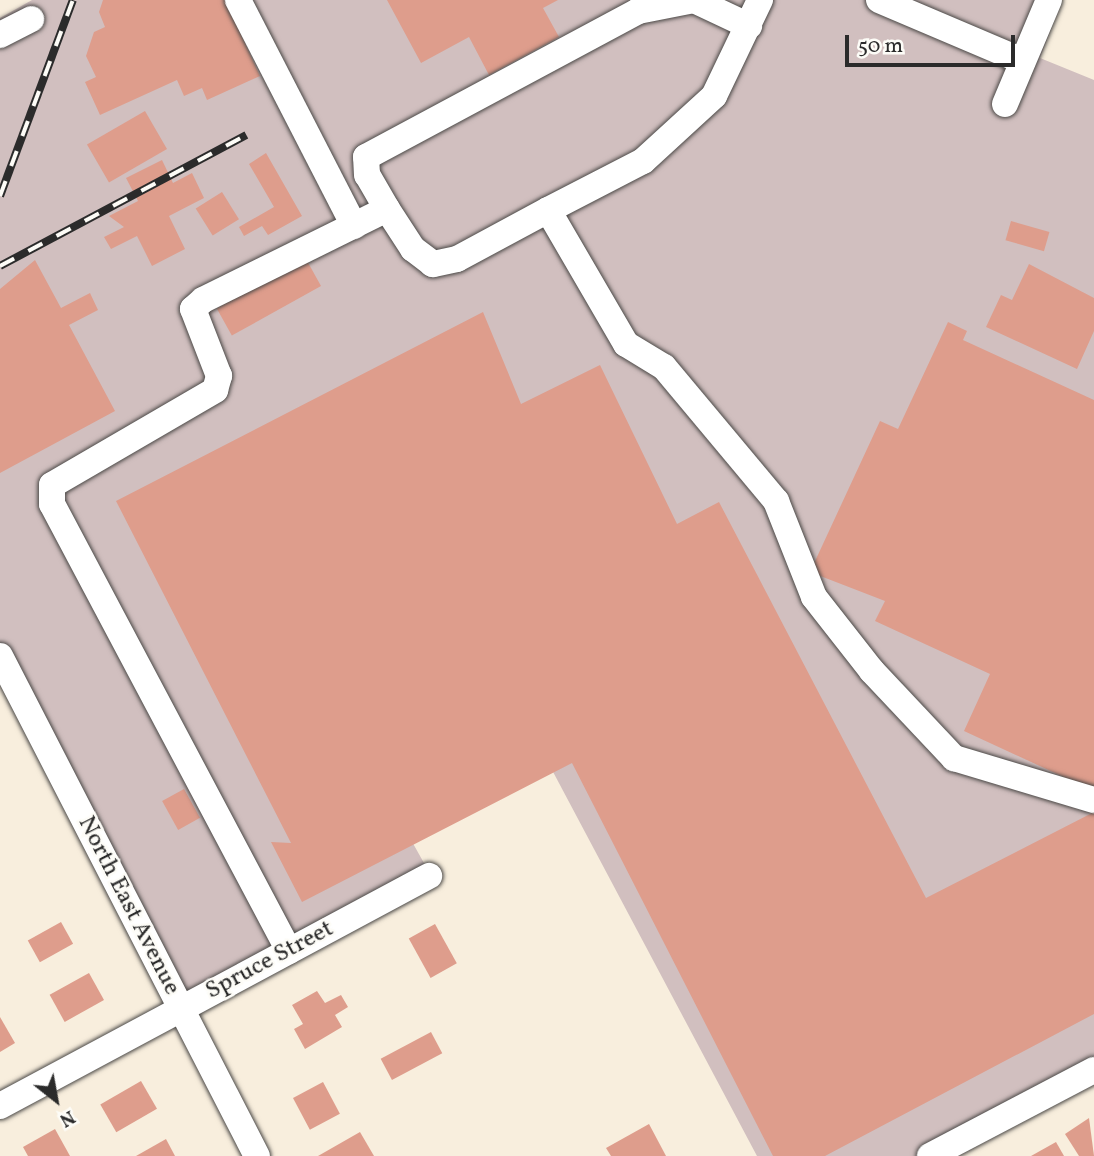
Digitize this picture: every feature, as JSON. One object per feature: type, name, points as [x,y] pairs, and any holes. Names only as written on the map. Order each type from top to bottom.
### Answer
[{"type":"street","points":[[237,0],[354,226]]},
{"type":"street","points":[[749,26],[694,0],[638,12],[366,157],[367,175],[413,249],[433,264],[457,259],[643,161],[714,96],[749,26],[760,0]]},
{"type":"street","points":[[879,0],[1023,61]]},
{"type":"street","points":[[1005,104],[1049,0]]},
{"type":"street","points":[[0,35],[31,19]]},
{"type":"street","points":[[289,951],[52,504],[51,485],[215,390],[219,376],[193,309],[203,300],[387,209]]},
{"type":"street","points":[[548,210],[626,344],[664,367],[776,501],[814,597],[872,671],[954,758],[1094,800]]},
{"type":"street","name":"North East Avenue","points":[[0,656],[257,1156]]},
{"type":"street","name":"Spruce Street","points":[[0,1105],[429,876]]},
{"type":"street","points":[[930,1156],[1094,1070]]},
{"type":"shaded area","points":[[32,0],[1062,0],[1040,58],[1094,80],[1094,1071],[931,1156],[757,1156],[500,672],[359,747],[429,872],[178,1006],[0,667],[0,18]]},
{"type":"building","points":[[103,0],[225,0],[260,76],[207,100],[202,88],[184,96],[177,80],[100,115],[85,82],[96,77],[86,56],[94,32],[105,27],[99,12]]},
{"type":"building","points":[[387,0],[558,0],[543,8],[559,37],[489,75],[469,37],[421,63]]},
{"type":"building","points":[[145,111],[167,149],[109,183],[87,144]]},
{"type":"building","points":[[266,153],[302,216],[268,235],[262,226],[244,236],[239,227],[274,207],[249,164]]},
{"type":"building","points":[[162,160],[173,183],[192,173],[204,198],[169,216],[185,249],[152,266],[137,236],[111,249],[104,237],[124,227],[109,216],[138,201],[126,178]]},
{"type":"building","points":[[222,192],[239,219],[213,236],[196,208]]},
{"type":"building","points":[[1011,221],[1049,232],[1044,251],[1005,240]]},
{"type":"building","points":[[306,259],[321,286],[232,336],[217,308]]},
{"type":"building","points":[[35,260],[61,308],[90,293],[98,310],[69,325],[115,411],[0,473],[0,289]]},
{"type":"building","points":[[1029,264],[1094,298],[1094,331],[1077,369],[986,327],[1001,295],[1012,300]]},
{"type":"building","points":[[483,312],[521,404],[600,365],[677,524],[719,502],[926,898],[1094,812],[1094,1014],[825,1156],[773,1156],[572,763],[302,902],[271,842],[291,843],[116,501]]},
{"type":"building","points":[[948,322],[967,331],[963,340],[1094,400],[1094,791],[964,731],[990,674],[875,621],[885,601],[810,572],[880,421],[898,429]]},
{"type":"building","points":[[184,789],[200,818],[178,830],[162,801]]},
{"type":"building","points":[[61,922],[73,944],[40,962],[28,940]]},
{"type":"building","points":[[435,924],[457,963],[431,978],[409,939]]},
{"type":"building","points":[[89,973],[104,1000],[65,1022],[50,995]]},
{"type":"building","points":[[317,991],[325,1003],[341,995],[348,1007],[335,1015],[342,1027],[305,1049],[294,1029],[303,1024],[292,1005]]},
{"type":"building","points":[[0,1017],[15,1043],[0,1052]]},
{"type":"building","points":[[431,1032],[442,1053],[392,1080],[381,1059]]},
{"type":"building","points":[[141,1081],[157,1109],[116,1132],[100,1104]]},
{"type":"building","points":[[323,1082],[340,1114],[310,1130],[293,1098]]},
{"type":"building","points":[[1089,1118],[1094,1156],[1079,1156],[1065,1134]]},
{"type":"building","points":[[649,1124],[666,1156],[611,1156],[606,1148]]},
{"type":"building","points":[[55,1129],[70,1156],[28,1156],[23,1147]]},
{"type":"building","points":[[360,1132],[374,1156],[318,1156]]},
{"type":"building","points":[[166,1139],[175,1156],[136,1156]]},
{"type":"building","points":[[1056,1142],[1064,1156],[1031,1156]]},
{"type":"railway","points":[[0,196],[73,0]]},
{"type":"railway","points":[[0,266],[246,135]]}]
